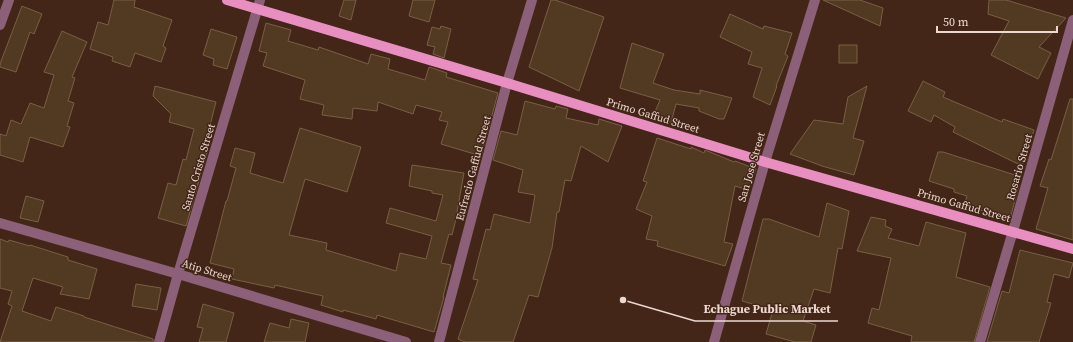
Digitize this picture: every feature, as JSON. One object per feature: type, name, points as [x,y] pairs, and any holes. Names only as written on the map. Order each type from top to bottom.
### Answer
[{"type":"main road","name":"Primo Gaffud Street","points":[[227,0],[259,5],[765,162],[1073,249]]},
{"type":"street","points":[[0,25],[8,0]]},
{"type":"street","name":"Eufracio Gaffud Street","points":[[439,342],[507,83],[532,0]]},
{"type":"street","name":"San Jose Street","points":[[714,342],[765,162],[815,0]]},
{"type":"street","name":"Santo Cristo Street","points":[[159,342],[259,5]]},
{"type":"street","name":"Rosario Street","points":[[980,342],[1073,20]]},
{"type":"street","name":"Atip Street","points":[[0,223],[406,342]]},
{"type":"building","points":[[114,0],[135,0],[134,7],[172,20],[163,46],[166,48],[161,62],[135,53],[130,67],[112,61],[113,57],[90,49],[98,22],[108,25]]},
{"type":"building","points":[[344,0],[356,0],[351,20],[339,16]]},
{"type":"building","points":[[413,0],[435,0],[429,22],[409,16]]},
{"type":"building","points":[[551,0],[555,0],[604,17],[579,91],[529,67]]},
{"type":"building","points":[[823,0],[860,0],[883,8],[880,26]]},
{"type":"building","points":[[989,0],[1006,0],[1066,18],[1039,47],[1051,53],[1038,79],[991,55],[1009,21],[988,14]]},
{"type":"building","points":[[22,6],[42,14],[34,34],[30,32],[16,72],[0,67],[0,64]]},
{"type":"building","points":[[730,14],[763,29],[764,26],[792,33],[785,54],[788,56],[770,105],[753,97],[762,68],[748,64],[752,52],[720,37]]},
{"type":"building","points":[[266,23],[291,30],[288,41],[318,50],[319,47],[368,64],[371,54],[390,59],[388,69],[425,80],[429,67],[447,73],[446,77],[498,93],[481,156],[441,144],[448,122],[439,120],[442,112],[416,105],[413,114],[378,102],[377,111],[353,108],[352,119],[322,115],[324,105],[300,99],[305,80],[263,66],[267,53],[259,51]]},
{"type":"building","points":[[441,26],[451,29],[444,58],[433,54],[435,47],[427,45],[432,27],[440,29]]},
{"type":"building","points":[[211,29],[237,37],[227,69],[213,65],[214,59],[203,55]]},
{"type":"building","points":[[62,31],[87,42],[72,77],[75,78],[68,101],[74,103],[67,126],[70,127],[63,147],[30,137],[23,162],[0,155],[0,134],[6,136],[11,120],[21,124],[30,103],[44,108],[54,75],[44,72]]},
{"type":"building","points":[[632,43],[664,54],[653,83],[674,90],[700,94],[700,90],[732,98],[724,119],[719,119],[699,111],[699,108],[676,104],[671,123],[654,114],[660,100],[620,88]]},
{"type":"building","points":[[839,45],[857,45],[857,63],[839,63]]},
{"type":"building","points":[[923,81],[945,92],[943,97],[1002,122],[1003,119],[1034,130],[1022,166],[953,132],[955,127],[934,115],[931,122],[908,111]]},
{"type":"building","points":[[155,86],[216,102],[206,141],[210,142],[186,226],[158,218],[168,183],[176,185],[183,159],[186,160],[194,129],[169,122],[171,114],[153,96]]},
{"type":"building","points":[[867,86],[853,138],[864,141],[854,175],[822,166],[790,154],[814,120],[843,124],[848,97]]},
{"type":"building","points":[[1070,99],[1073,99],[1073,240],[1036,229],[1048,188],[1040,186],[1049,159],[1051,160]]},
{"type":"building","points":[[525,101],[555,109],[556,106],[568,109],[566,118],[598,125],[599,119],[622,126],[608,162],[581,146],[571,181],[565,180],[559,212],[557,212],[552,248],[538,297],[529,295],[513,342],[465,342],[458,339],[478,280],[473,279],[486,229],[490,230],[494,214],[530,223],[535,195],[518,192],[523,170],[493,160],[501,131],[517,135]]},
{"type":"building","points":[[300,128],[361,147],[347,192],[305,179],[289,235],[327,243],[326,250],[396,271],[400,253],[426,259],[432,236],[386,223],[390,208],[436,221],[443,195],[409,186],[412,165],[464,173],[452,235],[449,234],[441,263],[451,265],[434,332],[377,315],[376,319],[343,310],[343,312],[321,305],[323,296],[275,285],[274,288],[232,279],[234,269],[210,263],[236,168],[230,166],[235,148],[255,153],[250,173],[283,183]]},
{"type":"building","points":[[657,138],[691,149],[691,147],[704,153],[705,150],[756,169],[748,190],[735,186],[724,242],[733,244],[725,266],[657,246],[658,241],[646,239],[652,216],[636,209],[647,182],[643,181]]},
{"type":"building","points":[[938,152],[943,152],[1018,176],[1015,184],[1019,185],[1010,219],[964,205],[967,196],[954,192],[954,189],[929,181]]},
{"type":"building","points":[[26,196],[44,201],[38,222],[20,218]]},
{"type":"building","points":[[827,203],[849,211],[842,249],[838,248],[830,293],[814,289],[803,321],[816,325],[811,342],[795,342],[766,334],[773,310],[742,301],[763,219],[769,219],[819,237]]},
{"type":"building","points":[[871,217],[886,220],[885,226],[892,229],[888,238],[919,246],[926,222],[966,233],[956,277],[990,287],[974,342],[911,342],[912,336],[868,323],[872,308],[879,310],[891,258],[857,251]]},
{"type":"building","points":[[0,239],[8,242],[9,240],[30,245],[68,257],[68,260],[97,269],[89,299],[60,294],[63,287],[33,278],[22,311],[51,321],[56,307],[153,339],[153,342],[0,342],[12,306],[8,304],[12,291],[0,288]]},
{"type":"building","points":[[1020,250],[1073,263],[1069,278],[1054,274],[1047,302],[1051,303],[1039,342],[987,342],[1002,291],[1009,293]]},
{"type":"building","points":[[136,284],[161,288],[157,310],[132,306]]},
{"type":"building","points":[[203,304],[234,313],[226,342],[199,342],[203,328],[197,327]]},
{"type":"building","points":[[291,319],[309,323],[305,342],[264,342],[270,323],[289,328]]},
{"type":"place","name":"Echague Public Market","points":[[623,300]]}]
